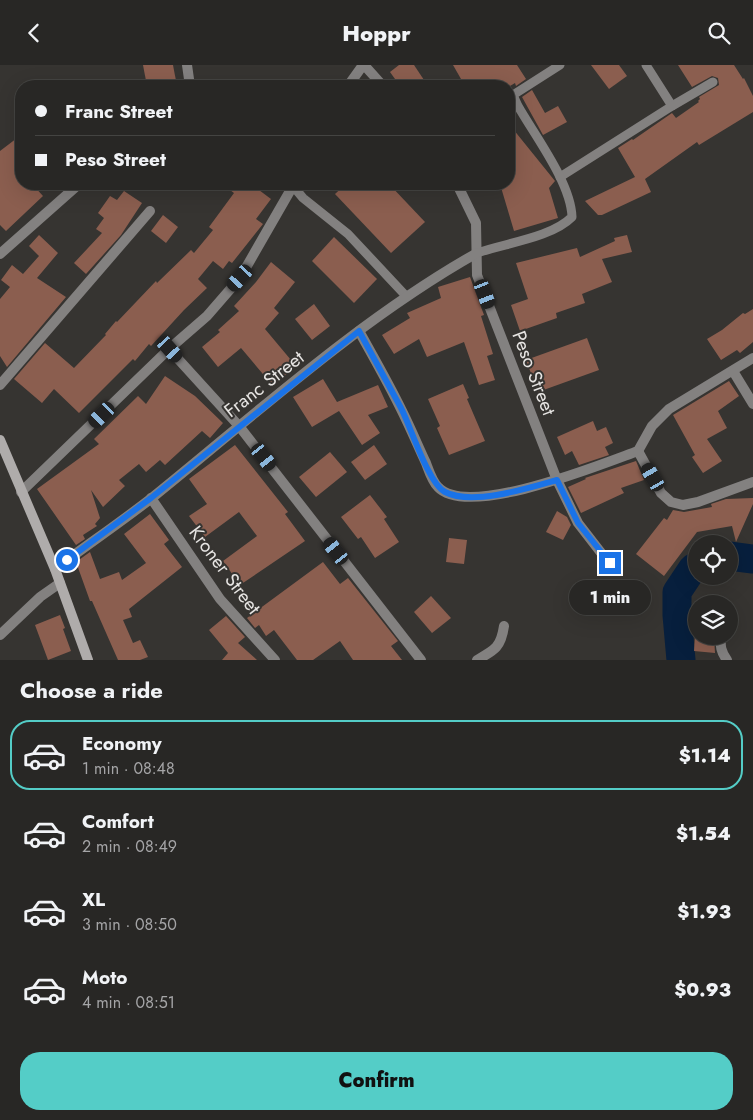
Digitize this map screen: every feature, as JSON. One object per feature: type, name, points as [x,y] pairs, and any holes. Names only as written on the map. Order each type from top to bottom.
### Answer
[{"type":"main road","points":[[0,439],[55,569],[88,660]]},
{"type":"street","points":[[188,65],[189,80]]},
{"type":"street","points":[[352,80],[363,65],[377,80]]},
{"type":"street","points":[[0,254],[73,190]]},
{"type":"street","points":[[21,492],[207,316],[240,278],[289,190]]},
{"type":"street","name":"Peso Street","points":[[460,190],[476,223],[477,275],[557,480],[578,523],[610,563]]},
{"type":"street","points":[[0,385],[150,211]]},
{"type":"street","name":"Franc Street","points":[[55,569],[151,498],[359,331],[406,296],[477,253]]},
{"type":"street","points":[[359,331],[402,410],[432,477],[438,487],[454,495],[484,497],[516,491],[557,480],[638,451],[652,426],[669,409],[753,358]]},
{"type":"street","points":[[170,349],[239,426],[421,660]]},
{"type":"street","points":[[733,371],[753,404]]},
{"type":"street","points":[[638,451],[661,493],[671,501],[683,505],[698,502],[753,482]]},
{"type":"street","name":"Kroner Street","points":[[151,498],[220,599],[275,660]]},
{"type":"street","points":[[0,635],[40,597],[60,583]]},
{"type":"street","points":[[477,660],[495,650],[502,640],[504,626]]},
{"type":"street","points":[[720,645],[722,653],[727,660]]},
{"type":"lane","points":[[515,94],[560,65]]},
{"type":"lane","points":[[646,65],[672,106]]},
{"type":"lane","points":[[560,177],[713,82]]},
{"type":"lane","points":[[477,253],[499,245],[511,244],[564,225],[572,217],[572,207],[560,177],[515,99]]},
{"type":"lane","points":[[297,190],[348,233],[406,296]]},
{"type":"building","points":[[143,65],[173,65],[176,80],[146,80]]},
{"type":"building","points":[[399,65],[414,65],[424,80],[396,80],[390,72]]},
{"type":"building","points":[[453,65],[517,65],[526,79],[516,86],[515,80],[462,80]]},
{"type":"building","points":[[591,65],[619,65],[627,76],[609,89]]},
{"type":"building","points":[[678,65],[734,65],[744,78],[753,96],[753,112],[699,145],[697,142],[645,179],[651,192],[602,215],[598,215],[585,201],[635,177],[618,148],[672,113],[676,118],[699,102],[699,97],[719,85],[718,78],[712,76],[692,87]]},
{"type":"building","points":[[532,90],[545,113],[558,106],[567,122],[543,135],[522,97]]},
{"type":"building","points":[[515,131],[555,181],[549,188],[558,218],[514,231],[502,190],[515,190]]},
{"type":"building","points":[[15,140],[15,190],[38,190],[43,196],[6,231],[0,225],[0,151]]},
{"type":"building","points":[[230,190],[259,190],[271,199],[256,219],[263,224],[232,263],[229,261],[223,269],[213,261],[198,279],[207,288],[151,346],[149,344],[135,361],[133,359],[79,413],[54,389],[42,403],[14,379],[45,343],[74,368],[106,335],[116,321],[156,281],[157,283],[191,250],[194,253],[213,230],[209,227],[234,193]]},
{"type":"building","points":[[339,190],[395,190],[425,222],[391,253],[335,194]]},
{"type":"building","points":[[124,191],[142,203],[121,235],[86,274],[74,263],[102,233],[96,229],[104,218],[98,213],[110,196],[117,200]]},
{"type":"building","points":[[163,215],[178,227],[166,243],[151,231]]},
{"type":"building","points":[[39,235],[58,253],[37,278],[66,297],[7,367],[0,356],[0,299],[10,287],[1,280],[12,265],[23,274],[39,256],[29,246]]},
{"type":"building","points":[[627,235],[632,252],[602,259],[612,282],[582,294],[585,303],[556,313],[557,318],[520,331],[511,305],[528,299],[516,263],[577,248],[580,257],[615,241],[614,238]]},
{"type":"building","points":[[334,237],[377,279],[354,303],[312,261]]},
{"type":"building","points":[[271,262],[295,282],[274,308],[279,313],[265,329],[296,366],[273,386],[241,348],[218,367],[202,347],[220,332],[218,330],[239,311],[234,306]]},
{"type":"building","points":[[470,277],[484,315],[481,316],[493,354],[487,356],[495,380],[479,385],[464,342],[427,357],[419,339],[394,354],[382,335],[410,318],[407,313],[441,298],[438,287]]},
{"type":"building","points":[[314,304],[330,326],[312,340],[295,319]]},
{"type":"building","points":[[753,309],[753,342],[740,353],[737,350],[721,360],[707,339],[743,313],[745,314]]},
{"type":"building","points":[[587,338],[599,370],[538,392],[526,360]]},
{"type":"building","points":[[165,376],[195,396],[223,423],[210,438],[202,431],[165,465],[160,460],[146,472],[139,464],[119,480],[125,486],[103,507],[91,490],[100,518],[95,524],[97,526],[83,535],[85,539],[76,545],[37,489],[99,444],[94,439],[138,396],[146,404]]},
{"type":"building","points":[[323,379],[337,402],[378,385],[388,407],[368,415],[380,433],[362,445],[339,411],[312,427],[293,397]]},
{"type":"building","points":[[729,381],[739,396],[718,411],[727,428],[707,439],[722,461],[703,473],[692,457],[695,455],[673,415]]},
{"type":"building","points":[[463,384],[469,398],[467,399],[485,441],[449,455],[437,428],[440,426],[428,399]]},
{"type":"building","points":[[593,421],[597,431],[606,427],[613,443],[605,447],[609,455],[579,465],[572,451],[565,455],[557,437]]},
{"type":"building","points":[[235,445],[288,512],[285,514],[305,541],[240,585],[223,561],[257,536],[239,512],[205,537],[189,516],[207,504],[189,479]]},
{"type":"building","points":[[374,445],[387,464],[365,480],[351,462]]},
{"type":"building","points":[[330,452],[347,472],[316,497],[299,477]]},
{"type":"building","points":[[636,461],[644,480],[621,488],[624,493],[581,513],[568,487],[585,478]]},
{"type":"building","points":[[370,495],[387,517],[384,519],[399,542],[375,558],[361,537],[358,539],[341,517]]},
{"type":"building","points":[[753,498],[753,504],[738,538],[738,535],[734,535],[732,526],[688,535],[688,544],[664,576],[636,554],[664,518],[667,520],[673,510],[684,512],[712,507],[711,504],[726,499]]},
{"type":"building","points":[[557,511],[567,517],[571,525],[563,540],[546,532]]},
{"type":"building","points":[[150,514],[169,540],[164,544],[182,567],[129,609],[132,617],[123,620],[133,643],[140,640],[148,657],[140,660],[118,660],[92,601],[90,601],[76,562],[90,552],[100,579],[119,572],[122,580],[146,563],[124,534]]},
{"type":"building","points":[[449,538],[467,540],[464,564],[446,562]]},
{"type":"building","points":[[323,562],[340,584],[348,578],[398,641],[391,646],[402,660],[353,660],[340,641],[313,660],[297,660],[274,630],[266,636],[259,625],[255,628],[247,618]]},
{"type":"building","points":[[431,596],[451,618],[432,633],[414,612]]},
{"type":"building","points":[[60,615],[71,651],[48,660],[35,625]]},
{"type":"building","points":[[226,616],[245,637],[238,643],[257,660],[222,660],[228,653],[209,630]]},
{"type":"building","points":[[694,645],[715,645],[715,653],[694,651]]},
{"type":"waterway","points":[[738,557],[753,559]]},
{"type":"waterway","points":[[681,660],[677,592],[688,576]]},
{"type":"route","points":[[67,560],[151,498],[359,331],[402,410],[438,487],[446,493],[454,495],[484,497],[557,480],[578,523],[610,563]]}]
